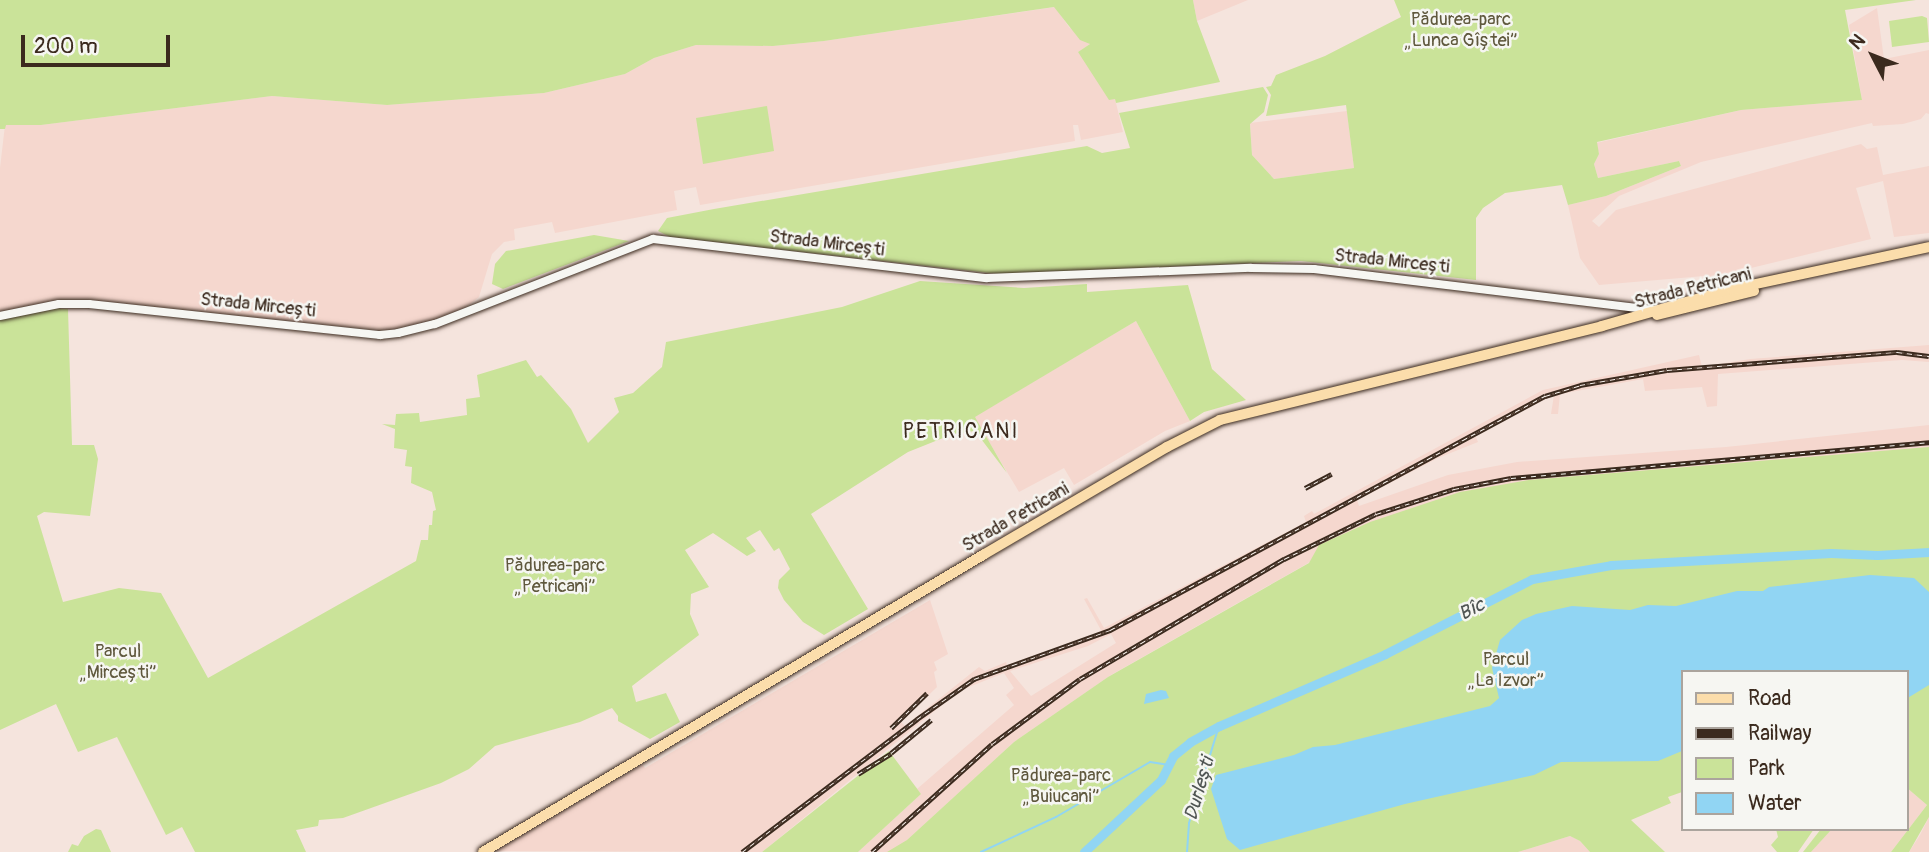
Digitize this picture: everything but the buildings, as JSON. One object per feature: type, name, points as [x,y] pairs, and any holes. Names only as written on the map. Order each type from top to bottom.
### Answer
[{"type":"main road","name":"Strada Mircești","points":[[0,316],[59,304],[89,304],[380,335],[398,333],[435,324],[653,239],[987,278],[1213,269],[1314,270],[1668,312]]},
{"type":"main road","name":"Strada Petricani","points":[[1612,323],[1653,309],[1929,247]]},
{"type":"main road","name":"Strada Petricani","points":[[483,852],[1198,430],[1220,420],[1752,291],[1780,280]]},
{"type":"shaded area","points":[[1193,0],[1248,0],[1197,21]]},
{"type":"shaded area","points":[[1055,7],[1069,27],[1090,44],[1078,52],[1115,99],[1123,132],[1081,140],[1078,125],[1073,125],[1075,141],[700,205],[696,187],[674,191],[677,210],[555,233],[552,222],[514,229],[515,240],[504,242],[492,254],[479,297],[465,308],[430,323],[386,331],[82,301],[0,314],[0,168],[5,125],[41,125],[272,96],[387,105],[544,93],[625,74],[654,58],[696,45],[773,46],[824,41]]},
{"type":"shaded area","points":[[1877,8],[1884,59],[1929,50],[1929,114],[1903,124],[1873,126],[1872,123],[1701,162],[1619,196],[1592,221],[1599,227],[1616,210],[1861,144],[1867,149],[1877,147],[1883,175],[1929,166],[1929,233],[1894,237],[1883,181],[1856,188],[1871,239],[1751,268],[1752,277],[1707,285],[1704,276],[1599,285],[1580,258],[1568,205],[1606,196],[1681,166],[1679,161],[1598,178],[1594,164],[1599,154],[1596,143],[1741,110],[1862,100],[1849,25]]},
{"type":"shaded area","points":[[1347,111],[1354,168],[1274,179],[1252,155],[1250,123]]},
{"type":"shaded area","points":[[1136,321],[1190,421],[1165,431],[1074,485],[1064,468],[1019,492],[974,417]]},
{"type":"shaded area","points":[[1929,345],[1929,362],[1902,360],[1718,374],[1717,406],[1707,407],[1702,387],[1645,391],[1643,379],[1560,394],[1558,414],[1551,414],[1554,395],[1475,435],[1478,442],[1438,458],[1357,500],[1359,506],[1448,475],[1517,462],[1726,447],[1929,425],[1929,452],[1331,550],[1111,675],[1014,742],[894,852],[858,852],[921,794],[917,789],[1014,705],[1006,695],[1014,688],[1004,673],[959,691],[762,852],[495,851],[642,764],[645,768],[930,600],[948,654],[934,662],[937,687],[901,722],[905,726],[979,667],[985,671],[1006,662],[1007,665],[1102,632],[1084,599],[1087,598],[1104,628],[1306,522],[1304,516],[1312,511],[1314,514],[1543,390],[1699,355],[1702,367],[1750,359]],"holes":[[[1111,634],[1116,643],[1031,696],[1010,671],[1088,646]]]},
{"type":"shaded area","points":[[1908,789],[1927,805],[1908,830]]},
{"type":"shaded area","points":[[1929,817],[1929,852],[1909,852],[1920,835]]},
{"type":"shaded area","points":[[1830,831],[1907,831],[1891,852],[1811,852]]},
{"type":"shaded area","points":[[1570,836],[1580,841],[1590,852],[1518,852]]},
{"type":"green space","points":[[0,0],[1193,0],[1197,21],[1220,82],[1116,103],[1115,99],[1109,100],[1078,52],[1090,44],[1080,40],[1054,7],[824,41],[773,46],[696,45],[654,58],[625,74],[544,93],[387,105],[272,96],[41,125],[6,125],[5,129],[0,129]]},
{"type":"green space","name":"Pădurea-parc „Lunca Gîștei”","points":[[1394,0],[1916,0],[1845,10],[1862,100],[1741,110],[1597,142],[1599,154],[1594,164],[1598,178],[1679,161],[1681,166],[1606,196],[1568,205],[1562,185],[1505,193],[1483,208],[1476,218],[1476,280],[1301,261],[998,274],[670,237],[658,231],[667,218],[714,209],[1087,146],[1102,153],[1130,148],[1119,113],[1263,87],[1268,95],[1264,112],[1250,124],[1252,155],[1274,179],[1354,168],[1346,105],[1266,116],[1271,95],[1266,87],[1271,86],[1276,75],[1325,56],[1401,17]]},
{"type":"green space","points":[[1922,16],[1927,18],[1929,42],[1892,47],[1889,21]]},
{"type":"green space","points":[[767,106],[774,151],[703,164],[696,118]]},
{"type":"green space","points":[[594,235],[629,241],[503,289],[492,284],[495,264],[506,251]]},
{"type":"green space","name":"Pădurea-parc „Petricani”","points":[[920,281],[1024,288],[1087,284],[1087,292],[1188,285],[1212,369],[1246,400],[1204,412],[1190,421],[1136,321],[975,417],[1007,473],[975,431],[953,434],[908,452],[811,514],[868,609],[824,635],[803,622],[784,600],[778,588],[779,580],[790,569],[779,548],[774,551],[760,530],[746,538],[756,551],[747,556],[713,533],[685,550],[709,587],[691,594],[690,614],[699,635],[632,686],[636,702],[666,693],[680,722],[650,739],[618,721],[612,708],[580,722],[495,746],[469,769],[441,783],[343,818],[319,820],[318,826],[296,830],[306,852],[195,852],[182,827],[166,835],[117,737],[78,752],[56,704],[0,730],[0,319],[53,308],[68,309],[72,445],[94,445],[98,459],[90,516],[44,512],[37,516],[63,602],[119,588],[161,593],[208,678],[416,561],[421,540],[428,540],[429,525],[432,525],[433,511],[436,510],[432,492],[411,483],[412,467],[405,466],[407,450],[394,448],[395,429],[382,424],[395,425],[396,414],[419,413],[420,422],[467,415],[466,399],[480,397],[477,375],[526,360],[537,377],[541,375],[571,409],[588,443],[619,412],[614,398],[633,393],[662,367],[666,342],[842,307]]},
{"type":"green space","name":"Parcul „La Izvor”","points":[[1929,447],[1929,817],[1909,852],[1891,852],[1927,805],[1908,789],[1908,670],[1680,670],[1680,793],[1668,797],[1671,803],[1631,820],[1665,852],[1590,852],[1580,841],[1570,836],[1518,852],[887,852],[907,840],[1014,742],[1108,677],[1309,563],[1319,545],[1370,522],[1460,492],[1529,480]]},
{"type":"green space","points":[[889,751],[921,794],[858,852],[762,852]]},
{"type":"green space","points":[[96,829],[101,830],[111,852],[68,852],[72,844],[78,846],[84,836]]},
{"type":"green space","points":[[1776,831],[1813,831],[1798,852],[1777,852],[1771,845],[1778,837]]},
{"type":"green space","points":[[1819,831],[1830,831],[1811,852],[1803,852]]},
{"type":"water","points":[[1870,575],[1914,578],[1929,592],[1929,685],[1908,698],[1908,670],[1680,670],[1680,752],[1658,761],[1561,762],[1534,775],[1405,804],[1240,850],[1227,839],[1211,789],[1216,775],[1294,755],[1313,747],[1335,745],[1490,706],[1499,698],[1492,668],[1500,640],[1522,620],[1572,606],[1630,610],[1648,605],[1676,606],[1737,591],[1763,591],[1769,587]]},
{"type":"water","points":[[1166,691],[1169,698],[1144,704],[1146,694]]},
{"type":"waterway","name":"Bîc","points":[[1084,852],[1161,780],[1173,756],[1190,742],[1219,726],[1385,654],[1532,579],[1611,565],[1831,553],[1877,555],[1929,552]]},
{"type":"waterway","name":"Durlești","points":[[1187,852],[1189,823],[1219,726]]},
{"type":"waterway","points":[[981,852],[1056,817],[1150,762],[1168,765]]},
{"type":"railway","points":[[742,852],[974,679],[1110,630],[1545,396],[1580,385],[1667,370],[1897,352],[1929,356]]},
{"type":"railway","points":[[872,852],[992,744],[1080,679],[1284,559],[1376,514],[1454,489],[1511,478],[1929,442]]},
{"type":"railway","points":[[1305,488],[1331,474]]},
{"type":"railway","points":[[891,728],[927,693]]},
{"type":"railway","points":[[858,774],[891,753],[931,720]]},
{"type":"district","name":"PETRICANI","points":[[961,432]]},
{"type":"park label","name":"Parcul „Mircești”","points":[[118,663]]},
{"type":"park label","name":"Pădurea-parc „Buiucani”","points":[[1061,787]]}]
